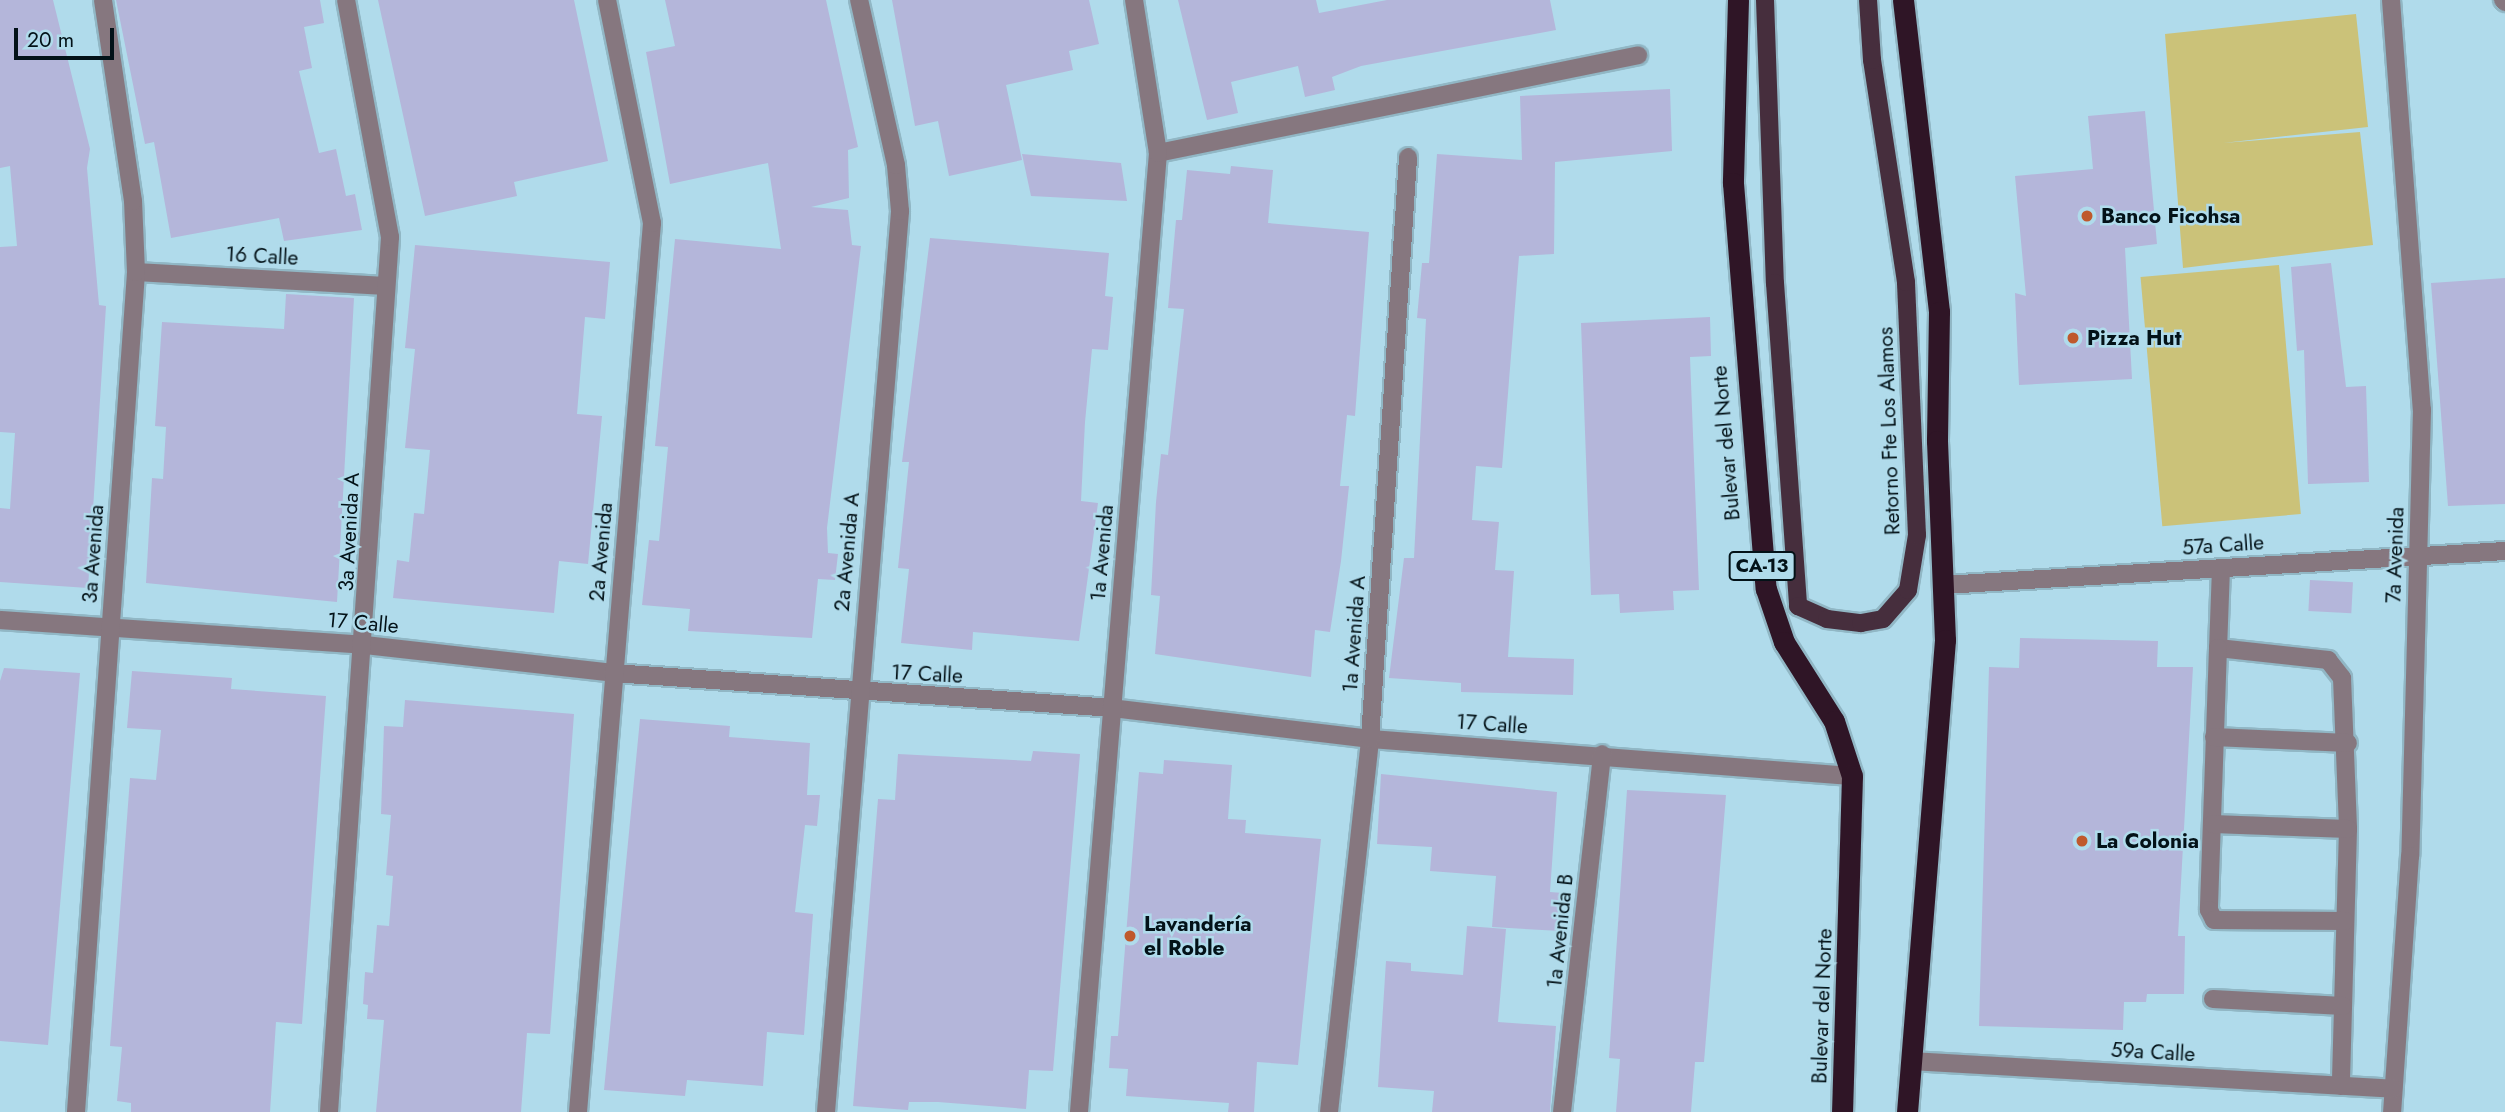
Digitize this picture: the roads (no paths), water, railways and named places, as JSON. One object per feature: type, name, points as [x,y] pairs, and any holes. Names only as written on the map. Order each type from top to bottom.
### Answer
[{"type":"highway","name":"Bulevar del Norte","points":[[1738,0],[1732,183],[1766,589],[1784,642],[1835,721],[1852,776],[1842,1112]]},
{"type":"highway","points":[[1906,1],[1940,312],[1937,441],[1945,640],[1907,1112]]},
{"type":"main road","name":"Retorno Fte Los Alamos","points":[[1765,0],[1774,283],[1798,606],[1826,619],[1861,623],[1883,619],[1908,590],[1917,535],[1906,282],[1872,60],[1868,0]]},
{"type":"street","name":"3a Avenida","points":[[76,1112],[136,272],[133,201],[103,0]]},
{"type":"street","name":"3a Avenida A","points":[[329,1112],[365,645],[390,237],[346,0]]},
{"type":"street","name":"2a Avenida","points":[[578,1112],[652,223],[607,0]]},
{"type":"street","name":"2a Avenida A","points":[[826,1112],[857,693],[900,211],[895,165],[859,0]]},
{"type":"street","name":"1a Avenida","points":[[1079,1112],[1158,153],[1134,0]]},
{"type":"street","name":"7a Avenida","points":[[2391,0],[2422,410],[2410,856],[2392,1112]]},
{"type":"street","points":[[1158,153],[1638,55]]},
{"type":"street","name":"1a Avenida A","points":[[1329,1112],[1370,739],[1408,157]]},
{"type":"street","name":"16 Calle","points":[[136,272],[386,286]]},
{"type":"street","name":"57a Calle","points":[[1944,585],[2505,551]]},
{"type":"street","points":[[2221,568],[2209,910],[2214,920],[2345,921]]},
{"type":"street","name":"17 Calle","points":[[0,620],[365,645],[613,673],[857,693],[1111,708],[1370,739],[1602,754],[1852,776]]},
{"type":"street","points":[[2218,648],[2328,660],[2342,678],[2348,743],[2348,829],[2341,1086]]},
{"type":"street","points":[[2214,737],[2348,743]]},
{"type":"street","name":"1a Avenida B","points":[[1562,1112],[1602,754]]},
{"type":"street","points":[[2213,824],[2348,829]]},
{"type":"street","points":[[2213,999],[2343,1006]]},
{"type":"street","name":"59a Calle","points":[[1910,1061],[2393,1089]]},
{"type":"place","name":"Banco Ficohsa","points":[[2087,216]]},
{"type":"place","name":"Pizza Hut","points":[[2073,338]]},
{"type":"place","name":"La Colonia","points":[[2082,841]]},
{"type":"place","name":"Lavandería el Roble","points":[[1130,936]]}]
